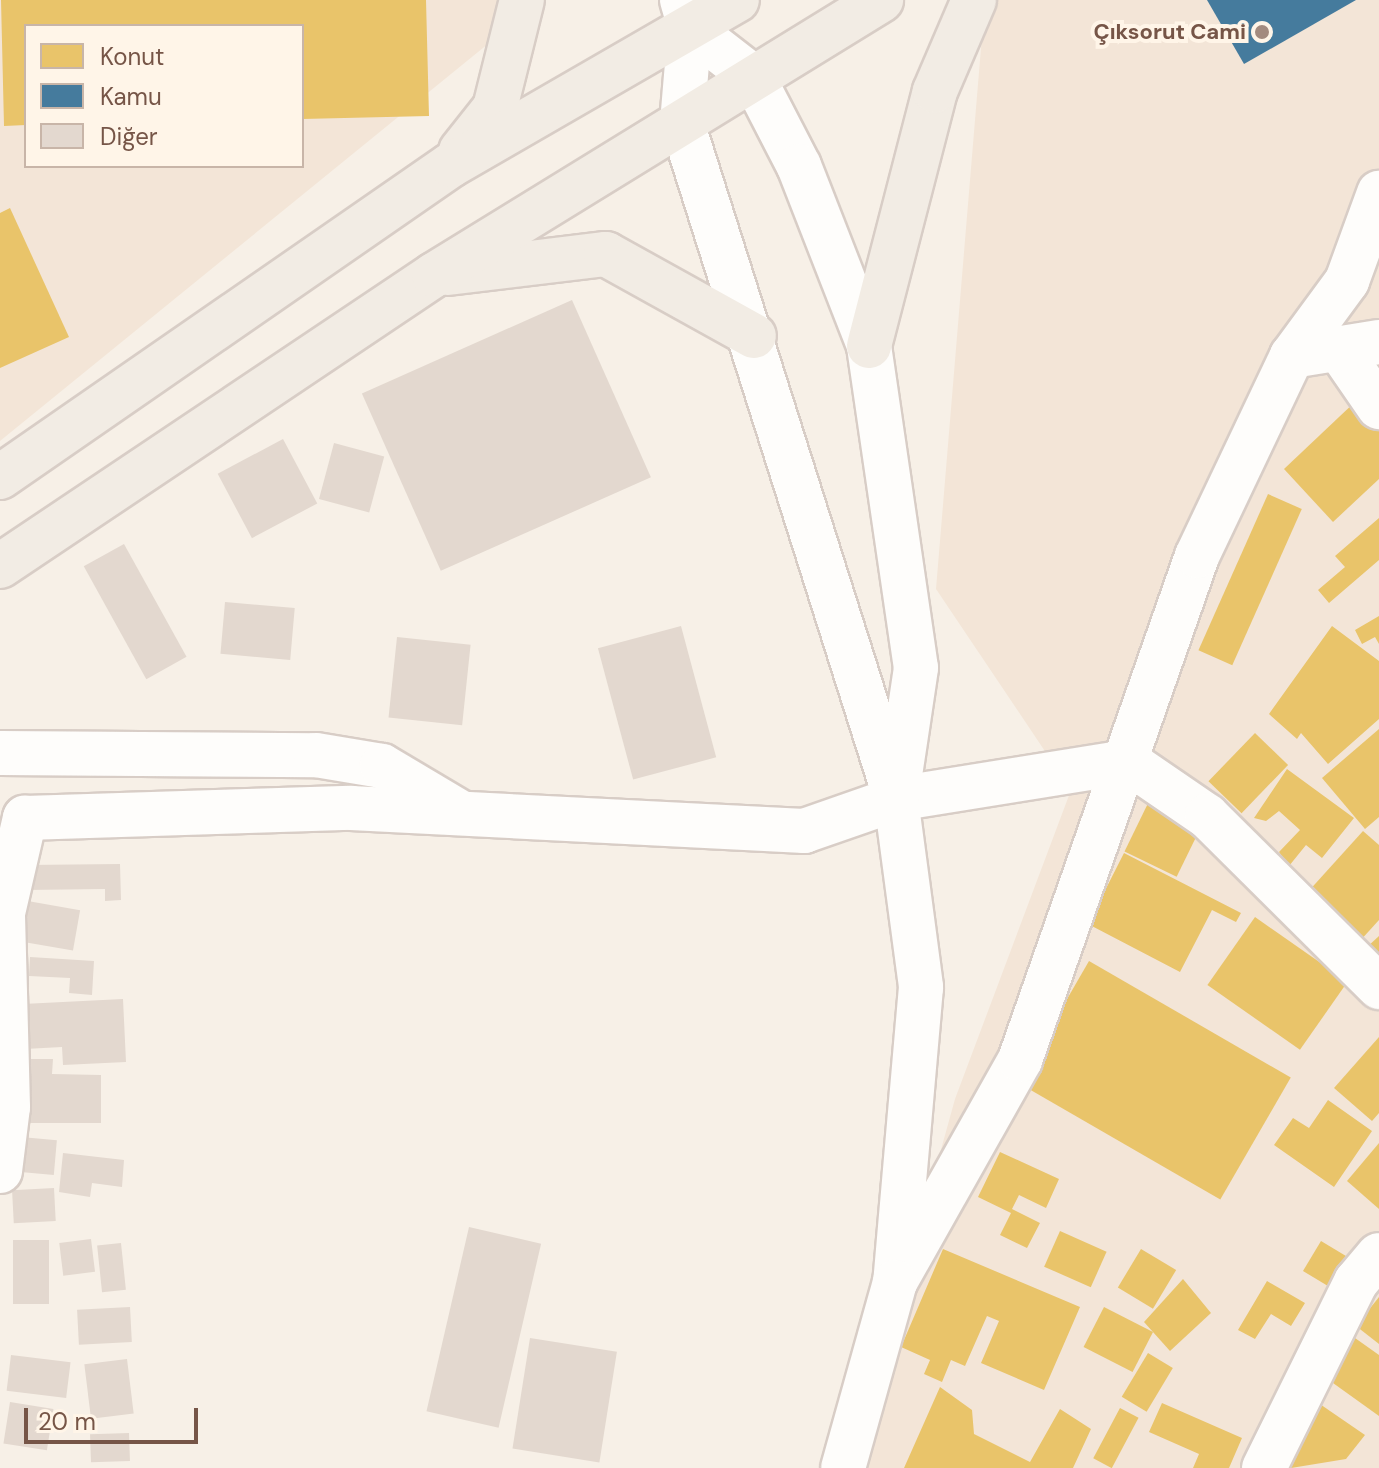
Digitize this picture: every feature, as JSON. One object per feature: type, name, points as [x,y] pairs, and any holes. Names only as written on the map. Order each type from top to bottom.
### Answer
[{"type":"main road","points":[[451,165],[495,108],[522,0]]},
{"type":"main road","points":[[0,477],[451,165],[686,14],[737,0]]},
{"type":"main road","points":[[0,566],[434,275],[881,0]]},
{"type":"main road","points":[[869,346],[935,91],[974,0]]},
{"type":"main road","points":[[434,275],[606,254],[754,336]]},
{"type":"street","points":[[686,14],[753,77],[799,166],[869,346],[916,668],[896,799]]},
{"type":"street","points":[[686,14],[682,123],[754,336],[896,799],[921,987],[895,1282],[843,1468]]},
{"type":"street","points":[[895,1282],[1020,1060],[1128,762],[1197,556],[1292,356],[1347,281],[1379,193]]},
{"type":"street","points":[[1292,356],[1360,347],[1379,407]]},
{"type":"street","points":[[0,753],[316,755],[382,766],[461,813]]},
{"type":"street","points":[[0,1171],[8,1107],[3,913],[25,818],[351,808],[804,831],[896,799],[1128,762],[1207,816],[1379,987]]},
{"type":"street","points":[[1264,1468],[1356,1282],[1379,1255]]},
{"type":"shaded area","points":[[0,0],[542,0],[0,441]]},
{"type":"shaded area","points":[[985,0],[1379,0],[1379,1468],[853,1468],[955,1099],[1071,790],[936,589]]},
{"type":"building: Konut","points":[[1,0],[426,0],[429,116],[304,119],[304,24],[24,24],[24,125],[4,126]]},
{"type":"building: Konut","points":[[10,208],[69,337],[0,368],[0,213]]},
{"type":"building: Konut","points":[[1357,400],[1379,423],[1379,479],[1333,522],[1284,469]]},
{"type":"building: Konut","points":[[1268,494],[1302,509],[1232,665],[1198,650]]},
{"type":"building: Konut","points":[[1379,518],[1379,560],[1329,603],[1318,590],[1345,567],[1335,556]]},
{"type":"building: Konut","points":[[1379,616],[1379,644],[1375,637],[1362,644],[1355,630]]},
{"type":"building: Konut","points":[[1332,626],[1379,661],[1379,719],[1328,764],[1301,733],[1297,739],[1269,714]]},
{"type":"building: Konut","points":[[1379,729],[1379,817],[1365,829],[1322,778]]},
{"type":"building: Konut","points":[[1255,733],[1288,765],[1242,813],[1208,781]]},
{"type":"building: Konut","points":[[1287,769],[1354,818],[1322,858],[1306,845],[1289,866],[1279,852],[1300,830],[1279,811],[1266,821],[1254,818]]},
{"type":"building: Konut","points":[[1153,793],[1205,818],[1177,877],[1125,851]]},
{"type":"building: Konut","points":[[1363,831],[1379,845],[1379,920],[1359,942],[1306,894]]},
{"type":"building: Konut","points":[[1124,853],[1241,913],[1236,922],[1212,910],[1180,972],[1088,924]]},
{"type":"building: Konut","points":[[1255,917],[1348,982],[1300,1050],[1207,985]]},
{"type":"building: Konut","points":[[1379,936],[1379,962],[1366,948]]},
{"type":"building: Konut","points":[[1089,961],[1291,1078],[1220,1200],[1018,1083]]},
{"type":"building: Konut","points":[[1379,1037],[1379,1113],[1372,1121],[1334,1088]]},
{"type":"building: Konut","points":[[1328,1100],[1372,1131],[1334,1187],[1274,1145],[1293,1118],[1309,1128]]},
{"type":"building: Konut","points":[[1379,1143],[1379,1209],[1347,1181]]},
{"type":"building: Konut","points":[[1000,1152],[1059,1179],[1046,1208],[1019,1195],[1012,1209],[1040,1223],[1027,1248],[1000,1235],[1011,1213],[978,1197]]},
{"type":"building: Konut","points":[[1060,1231],[1107,1252],[1091,1287],[1044,1267]]},
{"type":"building: Konut","points":[[1321,1241],[1349,1258],[1331,1288],[1303,1271]]},
{"type":"building: Konut","points":[[943,1249],[1080,1307],[1044,1390],[981,1363],[999,1321],[987,1316],[965,1366],[951,1360],[942,1382],[924,1374],[930,1360],[901,1347]]},
{"type":"building: Konut","points":[[1141,1249],[1176,1270],[1153,1309],[1118,1288]]},
{"type":"building: Konut","points":[[1183,1279],[1211,1313],[1170,1351],[1144,1322]]},
{"type":"building: Konut","points":[[1267,1281],[1305,1303],[1291,1326],[1271,1314],[1255,1339],[1238,1330]]},
{"type":"building: Konut","points":[[1379,1297],[1379,1344],[1356,1326]]},
{"type":"building: Konut","points":[[1104,1307],[1153,1332],[1133,1372],[1084,1347]]},
{"type":"building: Konut","points":[[1355,1338],[1379,1355],[1379,1416],[1326,1378]]},
{"type":"building: Konut","points":[[1148,1353],[1173,1368],[1147,1412],[1122,1397]]},
{"type":"building: Konut","points":[[940,1387],[972,1410],[974,1434],[1030,1462],[1060,1409],[1091,1429],[1073,1468],[904,1468]]},
{"type":"building: Konut","points":[[1314,1400],[1365,1435],[1346,1459],[1291,1468],[1280,1462]]},
{"type":"building: Konut","points":[[1162,1403],[1242,1438],[1229,1468],[1193,1468],[1199,1454],[1149,1432]]},
{"type":"building: Konut","points":[[1120,1408],[1139,1418],[1112,1468],[1093,1458]]},
{"type":"building: Kamu","name":"Çıksorut Cami","points":[[1207,0],[1356,0],[1244,64]]},
{"type":"building: Diğer","points":[[572,300],[651,477],[441,571],[362,394]]},
{"type":"building: Diğer","points":[[283,439],[317,503],[252,538],[218,474]]},
{"type":"building: Diğer","points":[[334,443],[384,456],[369,512],[319,499]]},
{"type":"building: Diğer","points":[[124,544],[187,657],[146,679],[84,566]]},
{"type":"building: Diğer","points":[[225,602],[295,608],[290,660],[220,654]]},
{"type":"building: Diğer","points":[[681,626],[716,757],[633,780],[598,648]]},
{"type":"building: Diğer","points":[[397,637],[471,645],[462,725],[389,718]]},
{"type":"building: Diğer","points":[[120,864],[121,900],[105,901],[105,889],[26,890],[26,865]]},
{"type":"building: Diğer","points":[[22,900],[80,910],[73,951],[15,940]]},
{"type":"building: Diğer","points":[[30,957],[94,961],[92,995],[69,993],[70,978],[29,976]]},
{"type":"building: Diğer","points":[[123,999],[126,1062],[63,1065],[62,1047],[25,1049],[23,1004]]},
{"type":"building: Diğer","points":[[21,1059],[53,1059],[52,1074],[101,1075],[101,1123],[21,1123]]},
{"type":"building: Diğer","points":[[21,1137],[57,1140],[54,1175],[18,1172]]},
{"type":"building: Diğer","points":[[63,1153],[124,1160],[122,1187],[92,1183],[90,1197],[59,1192]]},
{"type":"building: Diğer","points":[[54,1188],[56,1221],[14,1223],[12,1190]]},
{"type":"building: Diğer","points":[[469,1227],[541,1244],[499,1428],[426,1411]]},
{"type":"building: Diğer","points":[[91,1239],[95,1272],[63,1276],[59,1243]]},
{"type":"building: Diğer","points":[[13,1240],[49,1240],[49,1304],[13,1304]]},
{"type":"building: Diğer","points":[[121,1243],[126,1290],[102,1292],[97,1246]]},
{"type":"building: Diğer","points":[[130,1307],[132,1342],[79,1345],[77,1310]]},
{"type":"building: Diğer","points":[[530,1338],[617,1352],[599,1462],[512,1449]]},
{"type":"building: Diğer","points":[[11,1355],[71,1362],[66,1398],[7,1391]]},
{"type":"building: Diğer","points":[[127,1359],[134,1414],[91,1419],[84,1364]]},
{"type":"building: Diğer","points":[[10,1402],[53,1409],[47,1450],[3,1443]]},
{"type":"building: Diğer","points":[[129,1433],[130,1461],[91,1462],[90,1434]]},
{"type":"place","name":"Çıksorut Cami","points":[[1262,32]]}]
